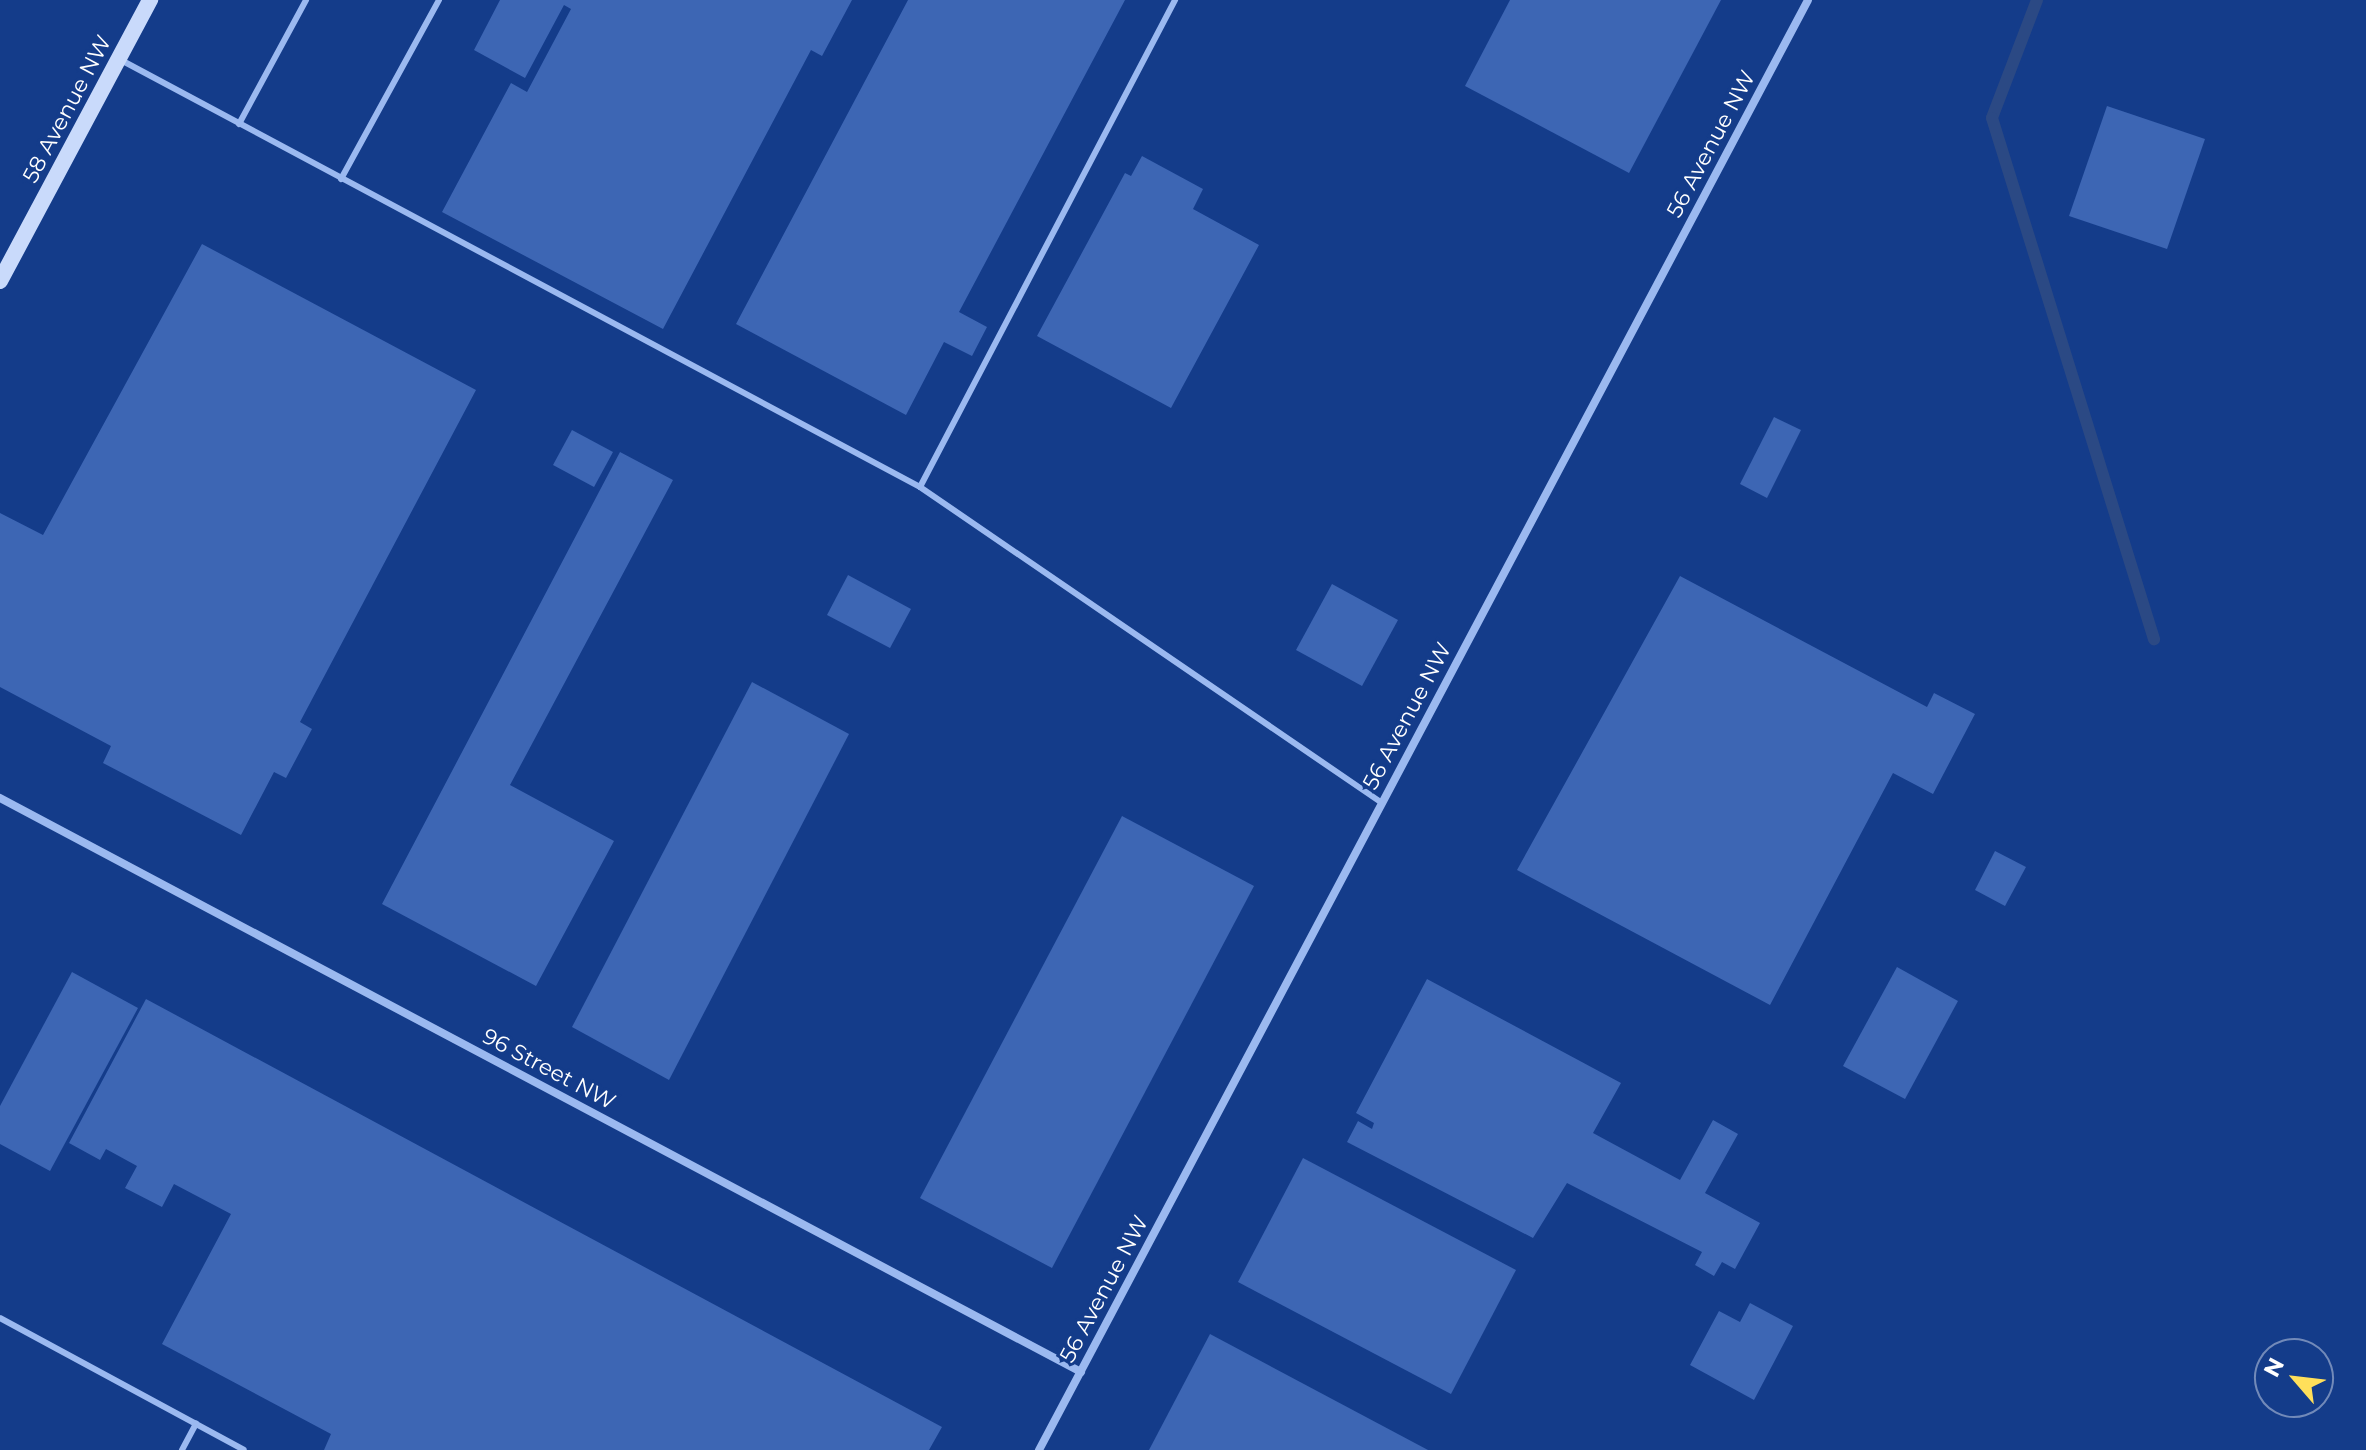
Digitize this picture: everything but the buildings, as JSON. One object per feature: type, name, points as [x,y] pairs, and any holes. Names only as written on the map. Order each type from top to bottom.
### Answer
[{"type":"street","name":"58 Avenue NW","points":[[0,281],[150,0]]},
{"type":"street","name":"56 Avenue NW","points":[[1039,1450],[1808,0]]},
{"type":"street","name":"96 Street NW","points":[[0,798],[1081,1372]]},
{"type":"lane","points":[[239,124],[306,0]]},
{"type":"lane","points":[[341,179],[439,0]]},
{"type":"lane","points":[[920,487],[1175,0]]},
{"type":"lane","points":[[119,59],[920,487],[1382,803]]},
{"type":"lane","points":[[0,1318],[244,1450]]},
{"type":"lane","points":[[182,1450],[196,1424]]},
{"type":"waterway","points":[[2037,0],[1992,118],[2154,639]]}]
